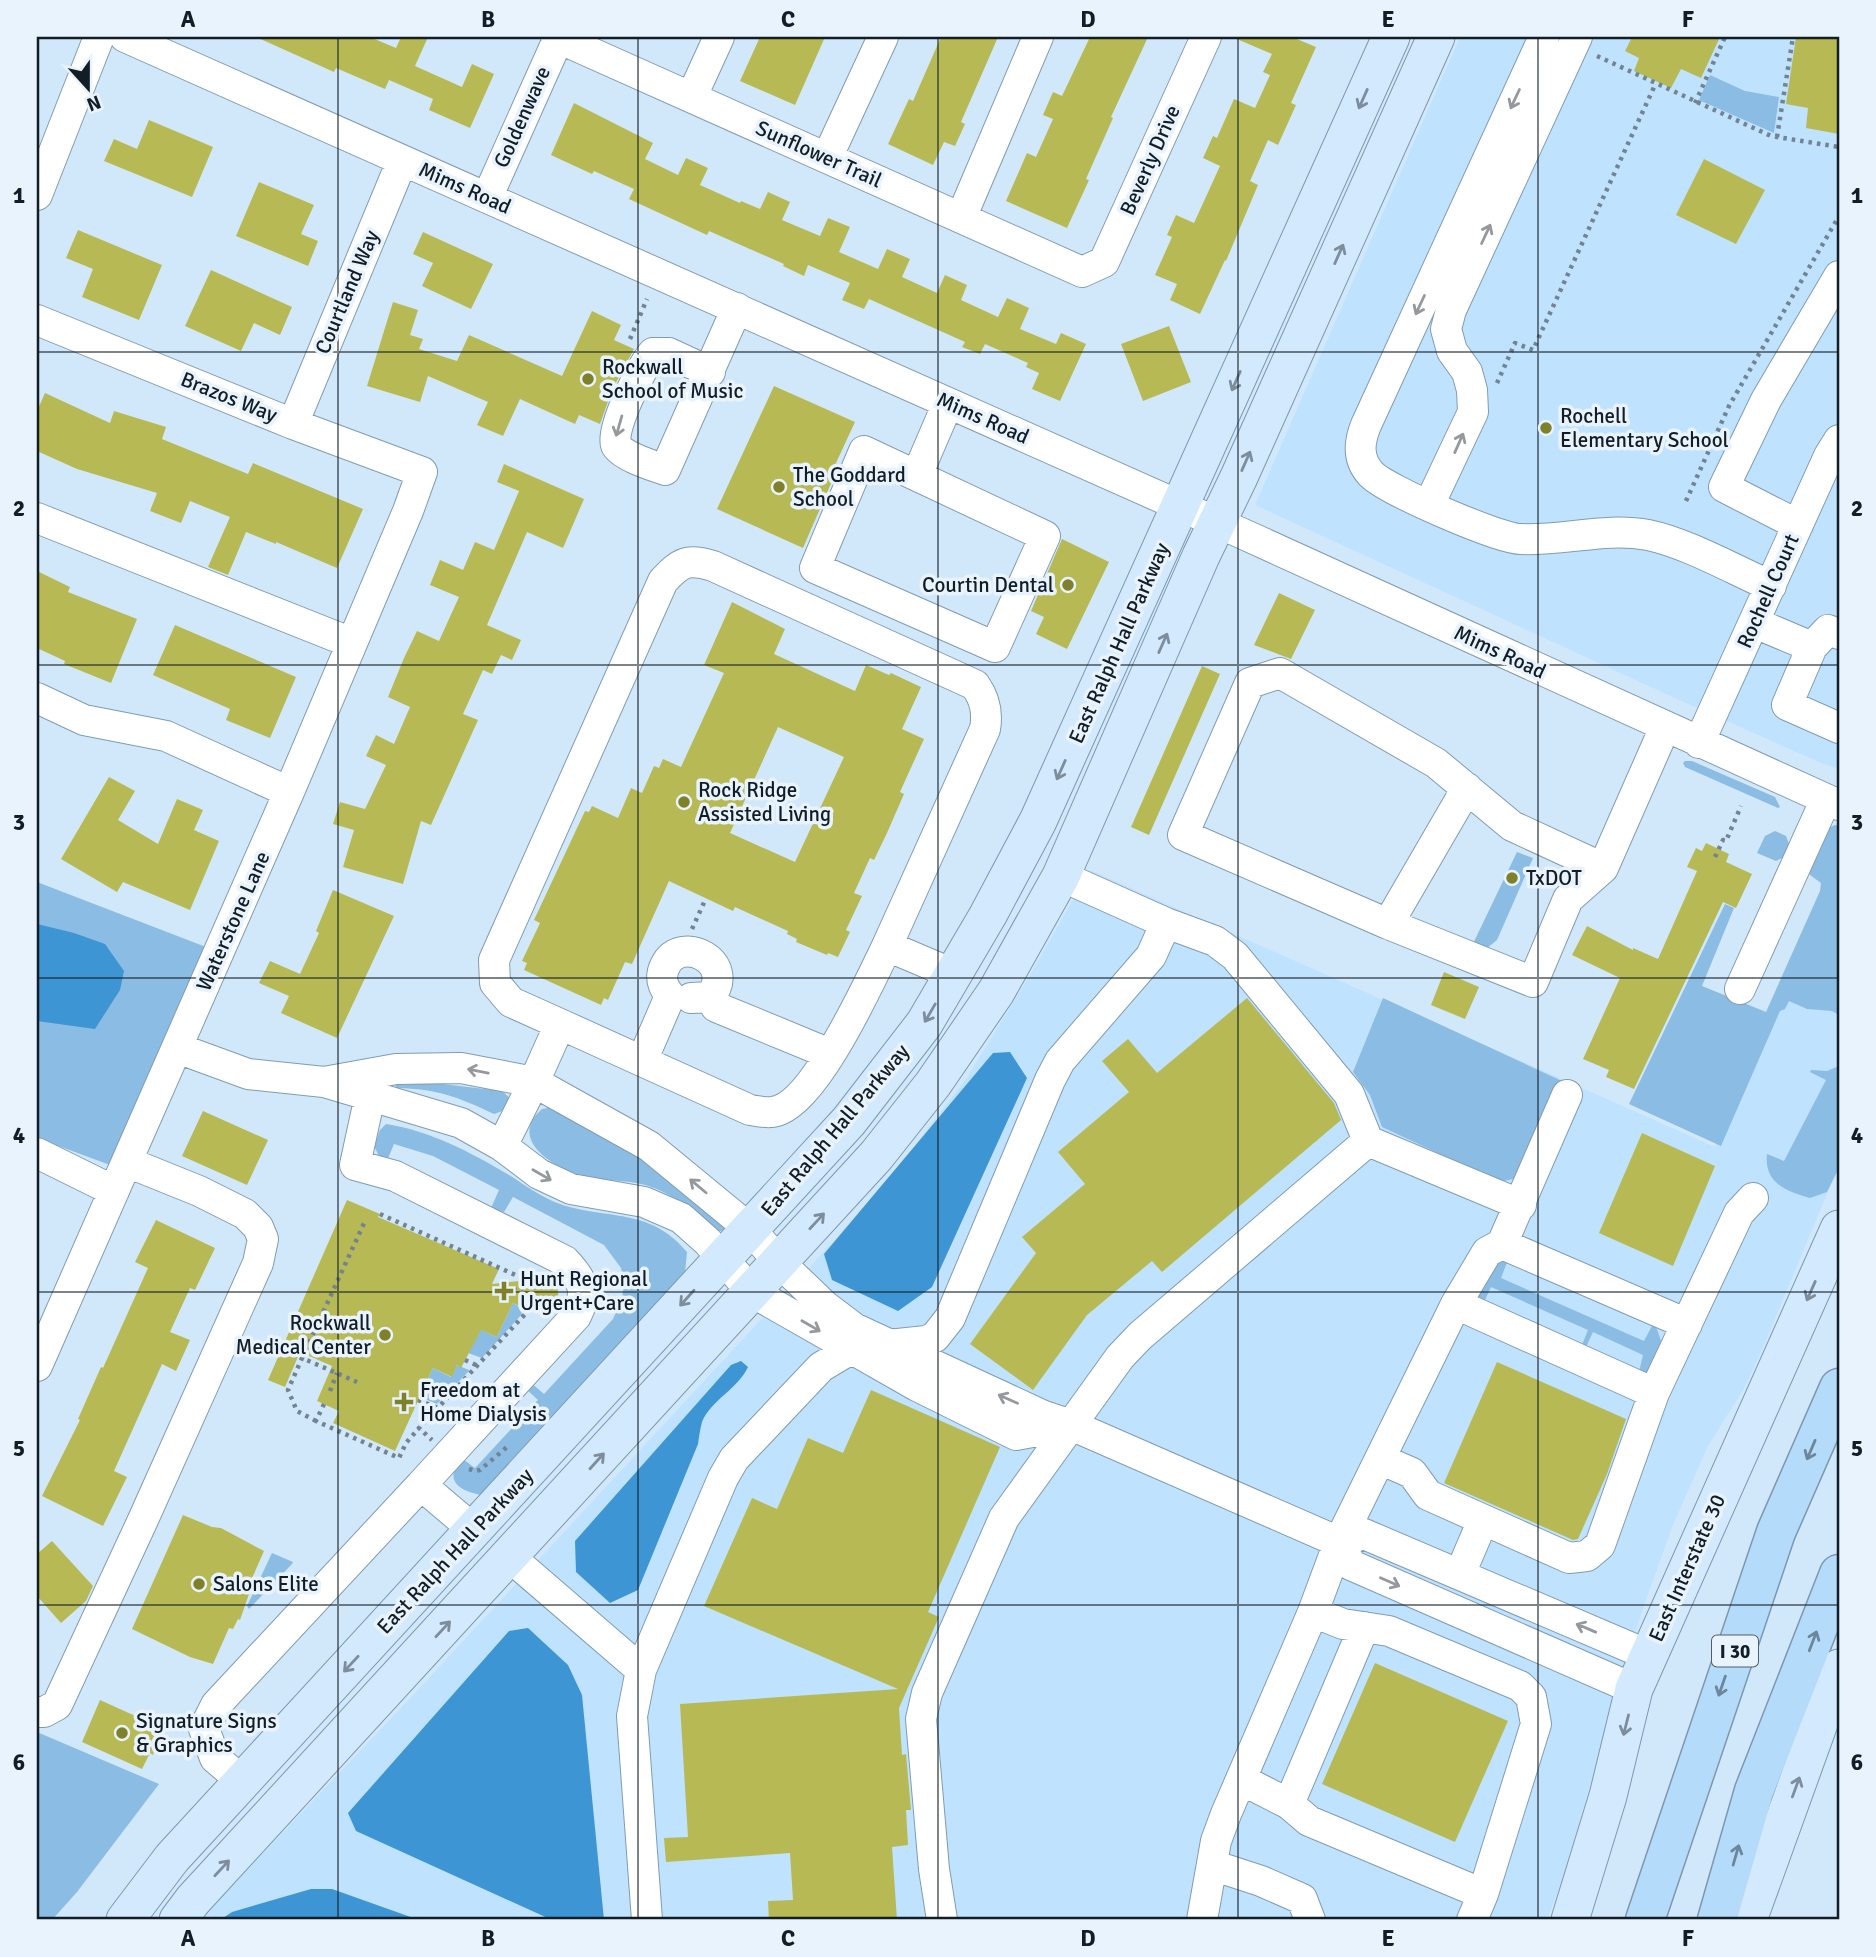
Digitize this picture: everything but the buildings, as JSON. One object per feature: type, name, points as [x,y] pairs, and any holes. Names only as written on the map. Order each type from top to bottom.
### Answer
[{"type":"highway","name":"I 30","points":[[1645,1920],[1776,1532],[1839,1388]]},
{"type":"highway","points":[[1717,1920],[1754,1791],[1839,1574]]},
{"type":"main road","name":"East Ralph Hall Parkway","points":[[125,1920],[173,1858],[849,1121],[924,1024],[988,915],[1038,821],[1391,37]]},
{"type":"main road","name":"East Ralph Hall Parkway","points":[[178,1920],[193,1900],[876,1156],[933,1084],[996,992],[1061,876],[1436,37]]},
{"type":"main road","name":"East Interstate 30","points":[[1570,1920],[1608,1796],[1634,1689],[1839,1229]]},
{"type":"main road","points":[[1748,1920],[1839,1668]]},
{"type":"street","points":[[37,195],[99,37]]},
{"type":"street","name":"Mims Road","points":[[125,37],[948,402],[1833,802]]},
{"type":"street","name":"Sunflower Trail","points":[[558,37],[1082,272]]},
{"type":"street","name":"Goldenwave","points":[[486,198],[558,37]]},
{"type":"street","points":[[692,96],[719,37]]},
{"type":"street","points":[[827,158],[883,37]]},
{"type":"street","points":[[961,218],[1038,37]]},
{"type":"street","name":"Beverly Drive","points":[[1082,272],[1104,262],[1206,37]]},
{"type":"street","points":[[1544,37],[1359,441],[1362,458],[1371,474],[1393,488],[1495,535],[1520,540],[1619,532],[1648,535],[1670,541],[1770,586]]},
{"type":"street","points":[[1429,505],[1473,412],[1468,372],[1452,351],[1446,329],[1451,310],[1589,42]]},
{"type":"street","name":"Courtland Way","points":[[293,424],[402,160]]},
{"type":"street","points":[[1798,525],[1724,486],[1766,400],[1839,276]]},
{"type":"street","points":[[710,372],[737,308]]},
{"type":"street","name":"Brazos Way","points":[[37,320],[293,424],[422,472]]},
{"type":"street","points":[[917,475],[948,402]]},
{"type":"street","name":"Rochell Court","points":[[1699,743],[1829,456],[1839,440]]},
{"type":"street","points":[[864,451],[917,475],[1045,536],[995,647],[815,568],[864,451]]},
{"type":"street","name":"Waterstone Lane","points":[[38,1361],[289,792],[422,472]]},
{"type":"street","points":[[37,518],[352,643]]},
{"type":"street","points":[[694,560],[713,566],[975,685],[984,697],[987,717],[985,729],[857,1009],[830,1054],[796,1099],[774,1112],[750,1110],[560,1024],[512,1002],[495,983],[494,960],[663,581],[677,566],[694,560]]},
{"type":"street","points":[[1755,623],[1830,629],[1787,705],[1839,728]]},
{"type":"street","points":[[1602,868],[1513,826],[1436,763],[1280,673],[1250,683],[1183,835],[1388,924],[1533,982],[1568,899],[1602,868],[1665,727]]},
{"type":"street","points":[[37,698],[84,720],[166,736],[289,792]]},
{"type":"street","points":[[1388,924],[1466,788]]},
{"type":"street","points":[[1740,989],[1833,802]]},
{"type":"street","points":[[1061,876],[1166,923],[1215,941],[1236,956],[1349,1094],[1368,1141],[1521,1205]]},
{"type":"street","points":[[647,1920],[632,1716],[641,1670],[723,1478],[734,1459],[821,1367],[851,1349],[891,1347],[935,1337],[950,1318],[1049,1080],[1060,1061],[1151,956],[1166,923]]},
{"type":"street","points":[[887,946],[953,974]]},
{"type":"street","points":[[689,951],[702,954],[713,963],[719,975],[718,988],[710,997],[687,999],[670,996],[663,987],[662,972],[668,960],[689,951]]},
{"type":"street","points":[[642,1061],[670,996]]},
{"type":"street","points":[[710,997],[716,1007],[830,1054]]},
{"type":"street","points":[[502,1146],[560,1024]]},
{"type":"street","points":[[177,1048],[248,1074],[324,1082],[461,1123],[502,1146],[539,1174],[571,1189],[644,1202],[681,1218],[707,1241],[752,1292],[917,1387],[1016,1435],[1071,1425]]},
{"type":"street","points":[[324,1082],[396,1069],[461,1068],[534,1082],[649,1146],[751,1230],[779,1262],[825,1306],[854,1328],[1044,1416],[1071,1425],[1339,1542],[1351,1564],[1634,1689]]},
{"type":"street","points":[[1202,1920],[1216,1841],[1313,1612],[1339,1542],[1456,1304],[1487,1252],[1502,1244],[1567,1095]]},
{"type":"street","points":[[243,1782],[215,1758],[204,1728],[216,1705],[576,1316],[583,1303],[580,1277],[565,1261],[395,1176],[355,1165],[370,1096]]},
{"type":"street","points":[[942,1920],[934,1869],[922,1719],[927,1693],[1003,1518],[1120,1357],[1140,1336],[1368,1141]]},
{"type":"street","points":[[37,1153],[114,1191]]},
{"type":"street","points":[[37,1713],[57,1705],[258,1263],[263,1240],[258,1227],[245,1214],[199,1191],[127,1162]]},
{"type":"street","points":[[1380,1459],[1412,1473],[1428,1495],[1569,1558],[1587,1556],[1600,1545],[1654,1393],[1739,1213],[1753,1198]]},
{"type":"street","points":[[1502,1244],[1687,1324]]},
{"type":"street","points":[[1456,1304],[1654,1393]]},
{"type":"street","points":[[421,1485],[474,1530]]},
{"type":"street","points":[[1460,1574],[1483,1520]]},
{"type":"street","points":[[1339,1542],[1364,1534],[1648,1655]]},
{"type":"street","points":[[510,1557],[641,1670]]},
{"type":"street","points":[[1242,1780],[1289,1804],[1309,1821],[1478,1907],[1536,1724],[1531,1697],[1520,1686],[1389,1631],[1343,1624],[1313,1612]]},
{"type":"street","points":[[1289,1804],[1364,1627]]},
{"type":"street","points":[[1212,1865],[1261,1881],[1302,1899],[1310,1920]]},
{"type":"path","points":[[1695,103],[1725,37]]},
{"type":"path","points":[[1777,137],[1793,37]]},
{"type":"path","points":[[1589,42],[1597,58],[1695,103],[1777,137],[1839,147]]},
{"type":"path","points":[[1492,393],[1515,343],[1533,350],[1656,85]]},
{"type":"path","points":[[630,340],[648,299]]},
{"type":"path","points":[[1715,857],[1723,840],[1726,841],[1741,806]]},
{"type":"path","points":[[366,1219],[288,1390],[297,1411],[399,1458],[406,1443],[419,1428],[529,1310],[524,1299],[522,1278],[380,1214]]},
{"type":"path","points":[[497,1291],[507,1287],[523,1292]]},
{"type":"path","points":[[302,1358],[356,1382]]},
{"type":"path","points":[[465,1360],[478,1366]]},
{"type":"path","points":[[330,1391],[337,1373]]},
{"type":"path","points":[[418,1400],[438,1408]]},
{"type":"path","points":[[316,1421],[324,1404]]},
{"type":"path","points":[[419,1428],[470,1470],[475,1471],[480,1470],[513,1442]]},
{"type":"shaded area","name":"Rochell Elementary School","points":[[1460,37],[1839,37],[1839,769],[1677,699],[1255,505]]},
{"type":"shaded area","points":[[1710,75],[1745,91],[1779,97],[1774,133],[1699,100]]},
{"type":"shaded area","points":[[1685,761],[1692,761],[1775,797],[1780,807],[1685,767]]},
{"type":"shaded area","points":[[1839,826],[1839,1015],[1832,1011],[1807,1009],[1789,1001],[1785,1009],[1780,1011],[1721,1146],[1629,1104],[1725,904],[1734,908],[1702,986],[1766,1012],[1820,891],[1821,883],[1810,875],[1807,866],[1826,829]]},
{"type":"shaded area","points":[[1775,831],[1786,836],[1790,847],[1786,856],[1776,861],[1757,853],[1765,836]]},
{"type":"shaded area","points":[[1517,852],[1533,858],[1497,940],[1486,949],[1469,952]]},
{"type":"shaded area","points":[[1090,870],[1715,1147],[1790,981],[1839,1005],[1839,1165],[1745,1387],[1708,1446],[1673,1525],[1642,1611],[1561,1884],[1547,1920],[200,1920],[416,1692],[881,1190],[966,1079]]},
{"type":"shaded area","points":[[37,882],[206,947],[110,1165],[37,1138]]},
{"type":"shaded area","points":[[37,924],[105,944],[124,971],[120,990],[95,1029],[37,1021]]},
{"type":"shaded area","points":[[1383,998],[1562,1081],[1523,1171],[1517,1178],[1500,1182],[1382,1127],[1370,1095],[1353,1072]]},
{"type":"shaded area","points":[[1010,1052],[1027,1078],[932,1287],[898,1311],[832,1280],[824,1254],[993,1053]]},
{"type":"shaded area","points":[[1839,1066],[1839,1168],[1827,1192],[1810,1198],[1785,1189],[1773,1179],[1767,1164],[1767,1154],[1784,1161],[1826,1080],[1810,1072],[1811,1070],[1827,1071]]},
{"type":"shaded area","points":[[434,1083],[502,1091],[512,1100],[508,1109],[494,1114],[447,1095],[397,1088],[395,1085]]},
{"type":"shaded area","points":[[558,1106],[609,1131],[723,1223],[725,1228],[716,1231],[682,1203],[649,1186],[580,1175],[547,1159],[532,1141],[529,1131],[532,1120],[542,1109]]},
{"type":"shaded area","points":[[386,1124],[419,1132],[450,1144],[560,1204],[643,1221],[673,1238],[687,1252],[685,1273],[481,1495],[465,1490],[456,1483],[454,1472],[460,1457],[475,1468],[538,1400],[525,1388],[530,1382],[544,1394],[613,1319],[622,1299],[624,1283],[621,1268],[604,1245],[513,1197],[504,1212],[491,1208],[499,1190],[433,1156],[394,1144],[387,1161],[381,1160],[374,1146],[380,1130]]},
{"type":"shaded area","points":[[1508,1260],[1501,1278],[1644,1341],[1653,1324],[1661,1341],[1648,1373],[1639,1372],[1643,1355],[1593,1332],[1586,1347],[1582,1345],[1588,1330],[1491,1287],[1484,1302],[1475,1298],[1490,1268]]},
{"type":"shaded area","points":[[513,1303],[522,1314],[482,1358],[468,1353],[466,1323],[497,1337]]},
{"type":"shaded area","points":[[741,1361],[748,1367],[744,1375],[712,1407],[702,1422],[698,1444],[638,1590],[610,1603],[576,1572],[575,1541],[731,1365]]},
{"type":"shaded area","points":[[457,1365],[469,1370],[437,1404],[420,1397],[433,1368],[451,1377]]},
{"type":"shaded area","points":[[272,1553],[293,1562],[249,1609],[247,1606]]},
{"type":"shaded area","points":[[528,1628],[568,1665],[582,1695],[604,1920],[552,1920],[356,1831],[348,1813],[509,1631]]},
{"type":"shaded area","points":[[37,1732],[159,1784],[77,1892],[52,1920],[37,1920]]},
{"type":"shaded area","points":[[311,1889],[332,1889],[419,1920],[220,1920],[232,1912]]},
{"type":"place","name":"Rockwall School of Music","points":[[588,379]]},
{"type":"place","name":"Rochell Elementary School","points":[[1546,428]]},
{"type":"place","name":"The Goddard School","points":[[779,487]]},
{"type":"place","name":"Courtin Dental","points":[[1068,585]]},
{"type":"place","name":"Rock Ridge Assisted Living","points":[[684,802]]},
{"type":"place","name":"TxDOT","points":[[1512,878]]},
{"type":"place","name":"Hunt Regional Urgent+Care","points":[[504,1291]]},
{"type":"place","name":"Rockwall Medical Center","points":[[385,1335]]},
{"type":"place","name":"Freedom at Home Dialysis","points":[[404,1402]]},
{"type":"place","name":"Salons Elite","points":[[199,1584]]},
{"type":"place","name":"Signature Signs & Graphics","points":[[122,1733]]}]
